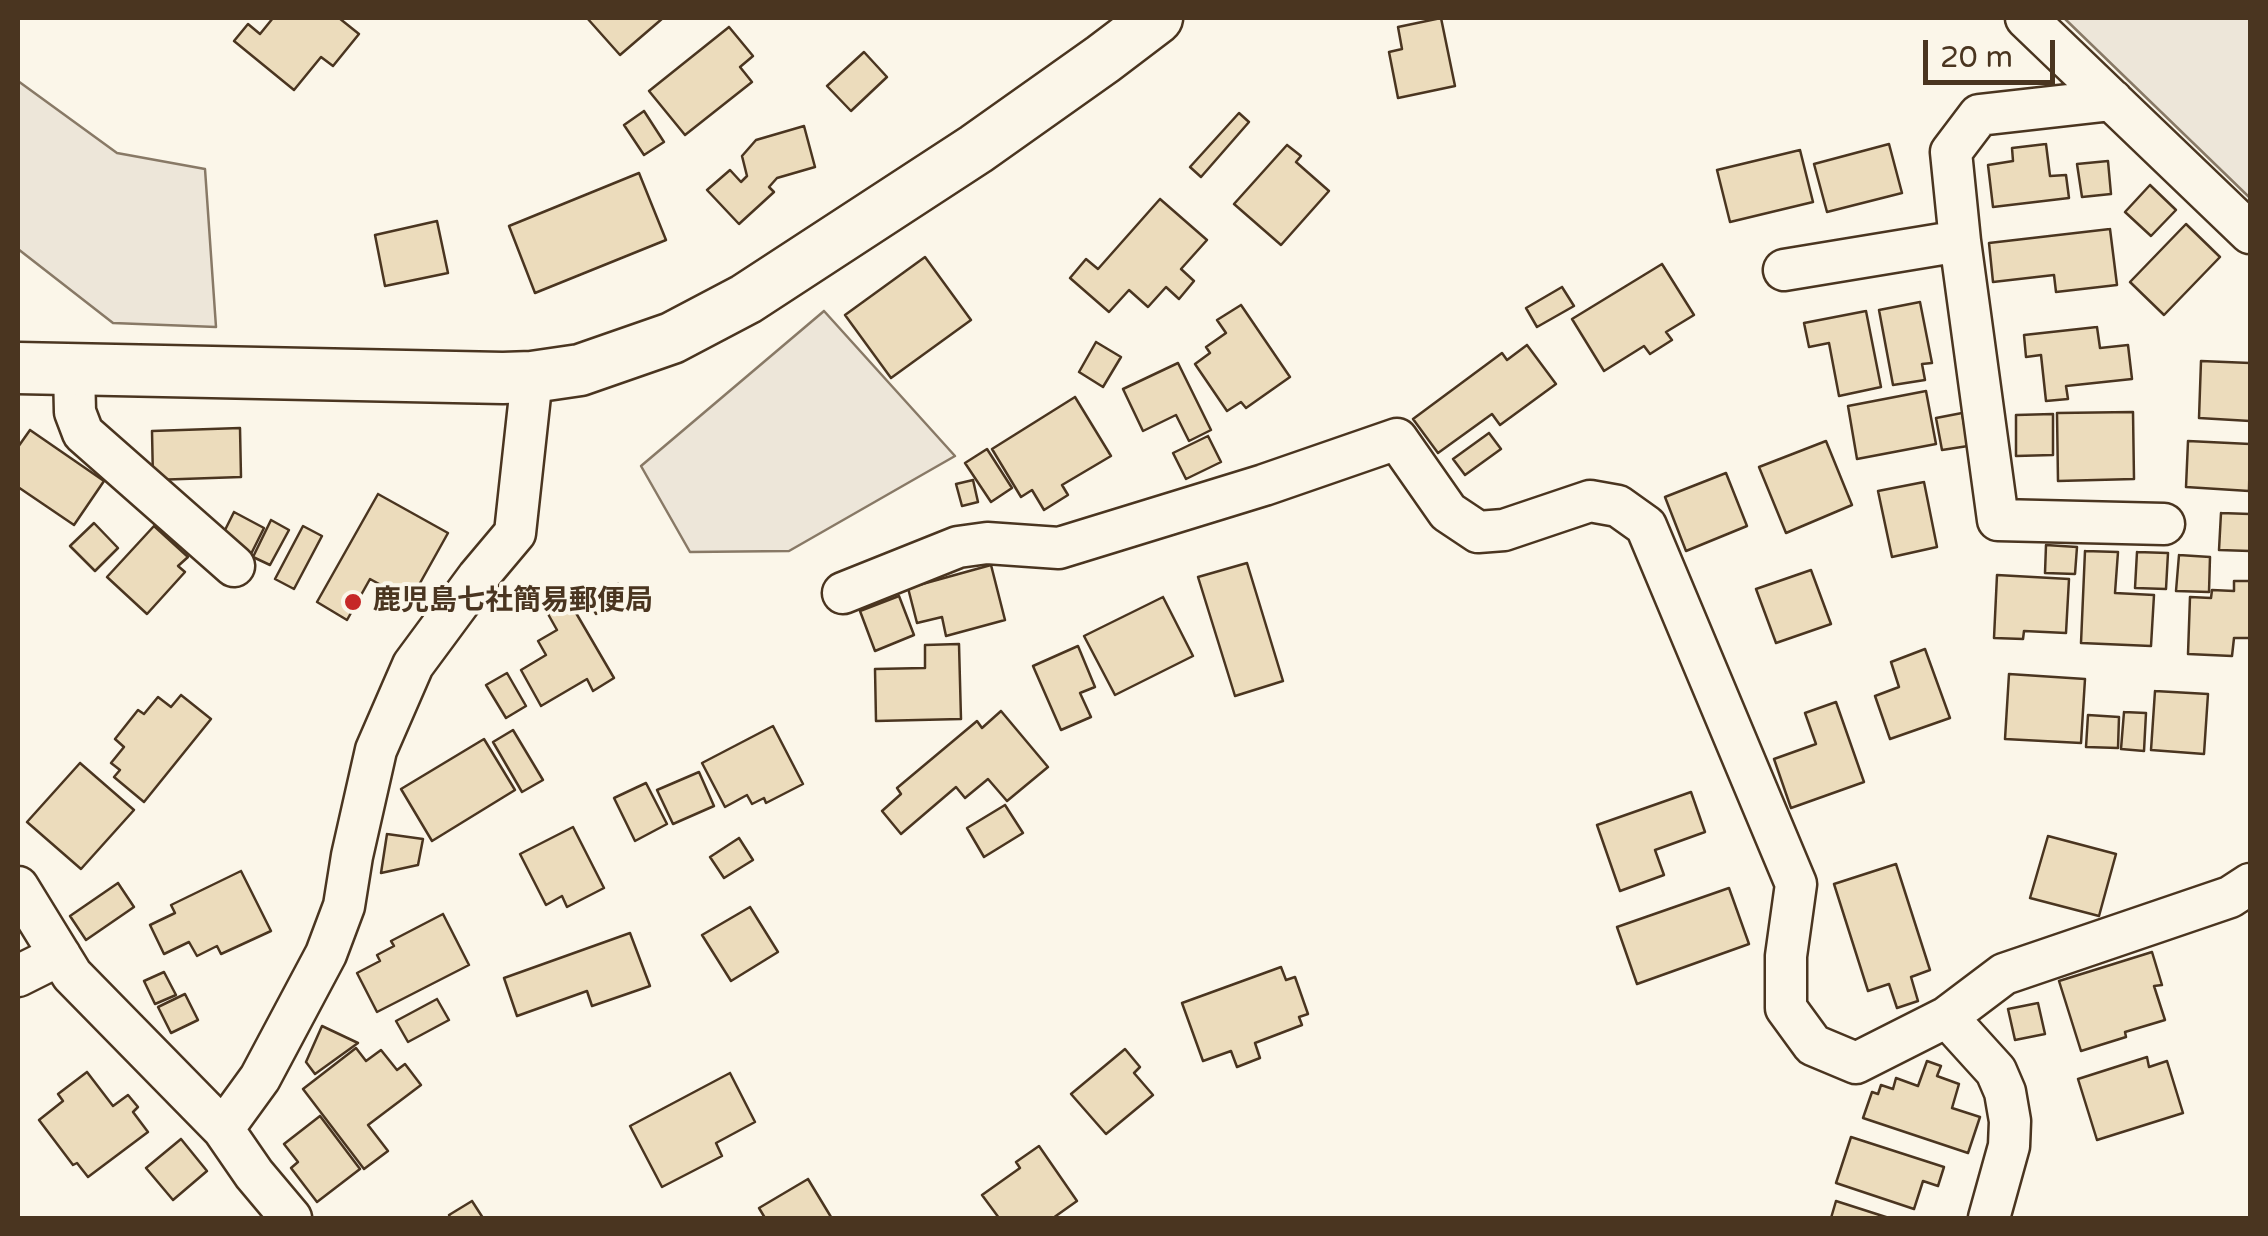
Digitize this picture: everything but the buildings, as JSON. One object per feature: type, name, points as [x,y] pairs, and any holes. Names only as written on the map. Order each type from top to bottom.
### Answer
[{"type":"street","points":[[18,368],[532,377],[580,370],[672,338],[746,299],[976,149],[1157,18]]},
{"type":"street","points":[[2026,18],[2250,233]]},
{"type":"street","points":[[2112,100],[1979,115],[1951,152],[1960,241],[1998,520],[2164,524]]},
{"type":"street","points":[[1784,270],[1960,241]]},
{"type":"street","points":[[74,370],[75,412],[83,433],[234,566]]},
{"type":"street","points":[[223,1129],[260,1078],[326,954],[344,906],[376,750],[413,665],[478,576],[515,534],[532,377]]},
{"type":"street","points":[[843,592],[958,547],[987,543],[1059,548],[1397,439],[1448,512],[1478,532],[1504,530],[1590,501],[1618,506],[1646,526],[1796,884],[1786,956],[1786,1008],[1813,1045],[1856,1063],[1947,1017],[2004,974],[2230,897],[2250,884]]},
{"type":"street","points":[[18,887],[72,975],[223,1129],[291,1218]]},
{"type":"street","points":[[18,976],[60,954]]},
{"type":"street","points":[[1947,1017],[1996,1071],[2005,1092],[2009,1146],[1988,1218]]},
{"type":"shaded area","points":[[2064,18],[2250,18],[2250,198]]},
{"type":"shaded area","points":[[18,81],[117,153],[205,169],[216,327],[113,323],[18,249]]},
{"type":"shaded area","points":[[824,311],[955,456],[789,551],[690,552],[641,466]]},
{"type":"place","name":"鹿児島七社簡易郵便局","points":[[353,602]]}]
